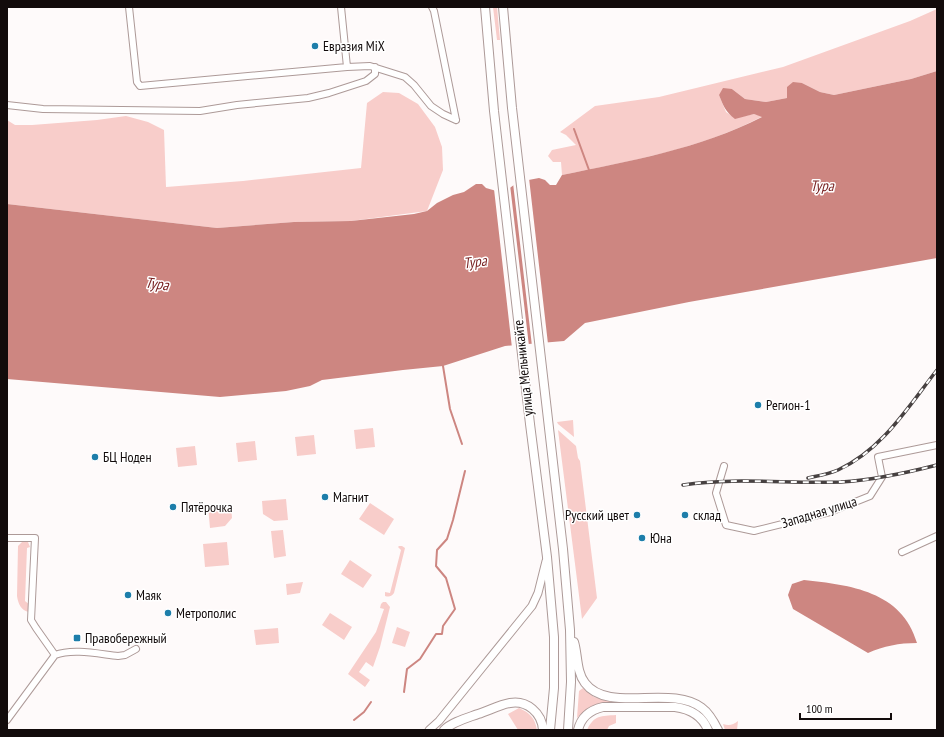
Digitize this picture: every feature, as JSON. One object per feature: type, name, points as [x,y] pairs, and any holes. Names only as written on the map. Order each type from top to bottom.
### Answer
[{"type":"main road","name":"улица Мельникайте","points":[[485,7],[494,110],[530,424],[547,557],[554,637],[554,688],[550,730]]},
{"type":"main road","name":"улица Мельникайте","points":[[503,7],[512,108],[570,630],[571,682],[568,730]]},
{"type":"main road","points":[[570,630],[576,648],[579,670],[585,683],[592,690],[601,695],[620,698],[683,699],[702,708],[710,716],[718,730]]},
{"type":"main road","points":[[444,730],[458,721],[510,703],[528,705],[536,711],[541,720],[543,730]]},
{"type":"main road","points":[[578,730],[582,720],[588,713],[603,707],[675,706],[694,712],[702,719],[708,730]]},
{"type":"street","points":[[129,7],[137,82],[140,86],[347,67],[375,67],[405,78],[414,85],[431,106],[456,120],[432,7]]},
{"type":"street","points":[[341,7],[347,67]]},
{"type":"street","points":[[7,106],[43,109],[200,111],[237,105],[298,100],[329,94],[366,81],[375,74],[375,67]]},
{"type":"street","name":"Западная улица","points":[[724,466],[716,493],[726,525],[754,531],[830,512],[870,496],[882,477],[878,457],[937,445]]},
{"type":"street","points":[[902,552],[937,536]]},
{"type":"street","points":[[7,538],[35,538],[31,620],[55,655]]},
{"type":"street","points":[[429,730],[439,721],[532,606],[538,593],[547,557]]},
{"type":"street","points":[[7,720],[55,655],[63,652],[72,652],[118,656],[125,655],[136,649]]},
{"type":"shaded area","points":[[493,7],[497,7],[500,40],[497,40]]},
{"type":"shaded area","points":[[937,9],[937,71],[911,79],[834,95],[820,92],[802,83],[787,98],[766,102],[745,99],[732,89],[719,95],[726,112],[735,118],[754,114],[763,116],[715,137],[665,153],[562,175],[561,162],[553,162],[548,156],[552,150],[576,145],[566,135],[560,132],[595,106],[659,97],[783,67],[910,21]]},
{"type":"shaded area","points":[[383,92],[399,93],[418,104],[435,127],[442,147],[443,170],[427,211],[351,221],[294,222],[217,228],[7,204],[7,120],[15,125],[32,125],[97,120],[126,116],[148,122],[164,130],[166,187],[243,181],[361,168],[367,103]]},
{"type":"shaded area","points":[[573,420],[574,437],[557,422]]},
{"type":"shaded area","points":[[373,428],[375,447],[356,449],[354,430]]},
{"type":"shaded area","points":[[558,430],[576,446],[580,461],[597,598],[582,619]]},
{"type":"shaded area","points":[[314,435],[316,454],[297,456],[295,437]]},
{"type":"shaded area","points":[[255,441],[257,460],[238,462],[236,443]]},
{"type":"shaded area","points":[[195,446],[197,465],[178,467],[176,448]]},
{"type":"shaded area","points":[[286,499],[288,520],[274,521],[263,514],[262,501]]},
{"type":"shaded area","points":[[370,503],[394,519],[384,535],[359,519]]},
{"type":"shaded area","points":[[231,504],[232,518],[225,526],[210,528],[208,506]]},
{"type":"shaded area","points":[[283,530],[286,556],[274,558],[271,531]]},
{"type":"shaded area","points":[[22,542],[28,542],[30,547],[27,548],[25,601],[30,605],[29,612],[20,606],[17,596],[18,546]]},
{"type":"shaded area","points":[[227,542],[229,565],[205,567],[203,544]]},
{"type":"shaded area","points":[[398,547],[405,548],[394,593],[388,597],[385,596],[385,592],[390,593],[401,550]]},
{"type":"shaded area","points":[[350,560],[372,575],[363,588],[341,574]]},
{"type":"shaded area","points":[[303,582],[300,593],[287,595],[286,584]]},
{"type":"shaded area","points":[[383,602],[386,602],[390,607],[380,647],[373,667],[366,662],[359,672],[370,680],[365,687],[348,674],[376,632],[384,609],[380,608]]},
{"type":"shaded area","points":[[330,613],[352,627],[344,640],[322,625]]},
{"type":"shaded area","points":[[397,627],[410,632],[405,647],[392,643]]},
{"type":"shaded area","points":[[278,628],[279,643],[256,645],[254,630]]},
{"type":"shaded area","points":[[583,688],[594,697],[611,701],[611,703],[592,707],[577,718],[579,691]]},
{"type":"shaded area","points":[[519,708],[531,716],[535,722],[537,730],[518,730],[508,714]]},
{"type":"shaded area","points":[[616,715],[616,723],[609,726],[607,730],[587,730],[592,721],[598,717]]},
{"type":"shaded area","points":[[738,721],[737,730],[725,730],[723,724],[731,725]]},
{"type":"water","name":"Тура","points":[[937,71],[937,258],[689,302],[585,323],[564,341],[505,346],[443,366],[322,380],[310,386],[286,391],[220,397],[7,379],[7,204],[217,228],[294,222],[351,221],[414,214],[427,211],[437,203],[453,195],[464,192],[476,184],[482,184],[486,188],[500,192],[507,190],[518,182],[539,178],[545,180],[550,185],[556,185],[562,175],[638,159],[689,146],[714,138],[762,117],[754,114],[735,119],[725,108],[719,95],[723,88],[732,89],[745,99],[766,102],[787,98],[787,87],[793,82],[802,83],[820,92],[834,95],[911,79]]},
{"type":"water","points":[[804,580],[856,588],[887,602],[899,612],[910,626],[917,643],[892,645],[868,653],[793,609],[788,595],[792,584]]},
{"type":"pier","points":[[529,178],[548,344],[532,346],[513,183],[517,180]]},
{"type":"pier","points":[[510,185],[529,346],[512,348],[494,189],[500,190]]},
{"type":"waterway","points":[[574,129],[589,170]]},
{"type":"waterway","points":[[443,366],[450,409],[462,444]]},
{"type":"waterway","points":[[404,692],[407,669],[420,659],[436,634],[442,634],[443,626],[455,609],[446,578],[436,566],[437,550],[447,539],[465,471]]},
{"type":"waterway","points":[[354,720],[364,712],[371,702]]},
{"type":"railway","points":[[808,478],[838,470],[868,451],[905,413],[937,370]]},
{"type":"railway","points":[[683,485],[722,481],[841,482],[889,476],[937,465]]},
{"type":"place","name":"Евразия MiX","points":[[315,46]]},
{"type":"place","name":"Регион-1","points":[[758,405]]},
{"type":"place","name":"БЦ Ноден","points":[[95,457]]},
{"type":"place","name":"Магнит","points":[[325,497]]},
{"type":"place","name":"Пятёрочка","points":[[173,507]]},
{"type":"place","name":"Русский цвет","points":[[637,515]]},
{"type":"place","name":"склад","points":[[685,515]]},
{"type":"place","name":"Юна","points":[[642,538]]},
{"type":"place","name":"Маяк","points":[[128,595]]},
{"type":"place","name":"Метрополис","points":[[168,613]]},
{"type":"place","name":"Правобережный","points":[[77,638]]}]
